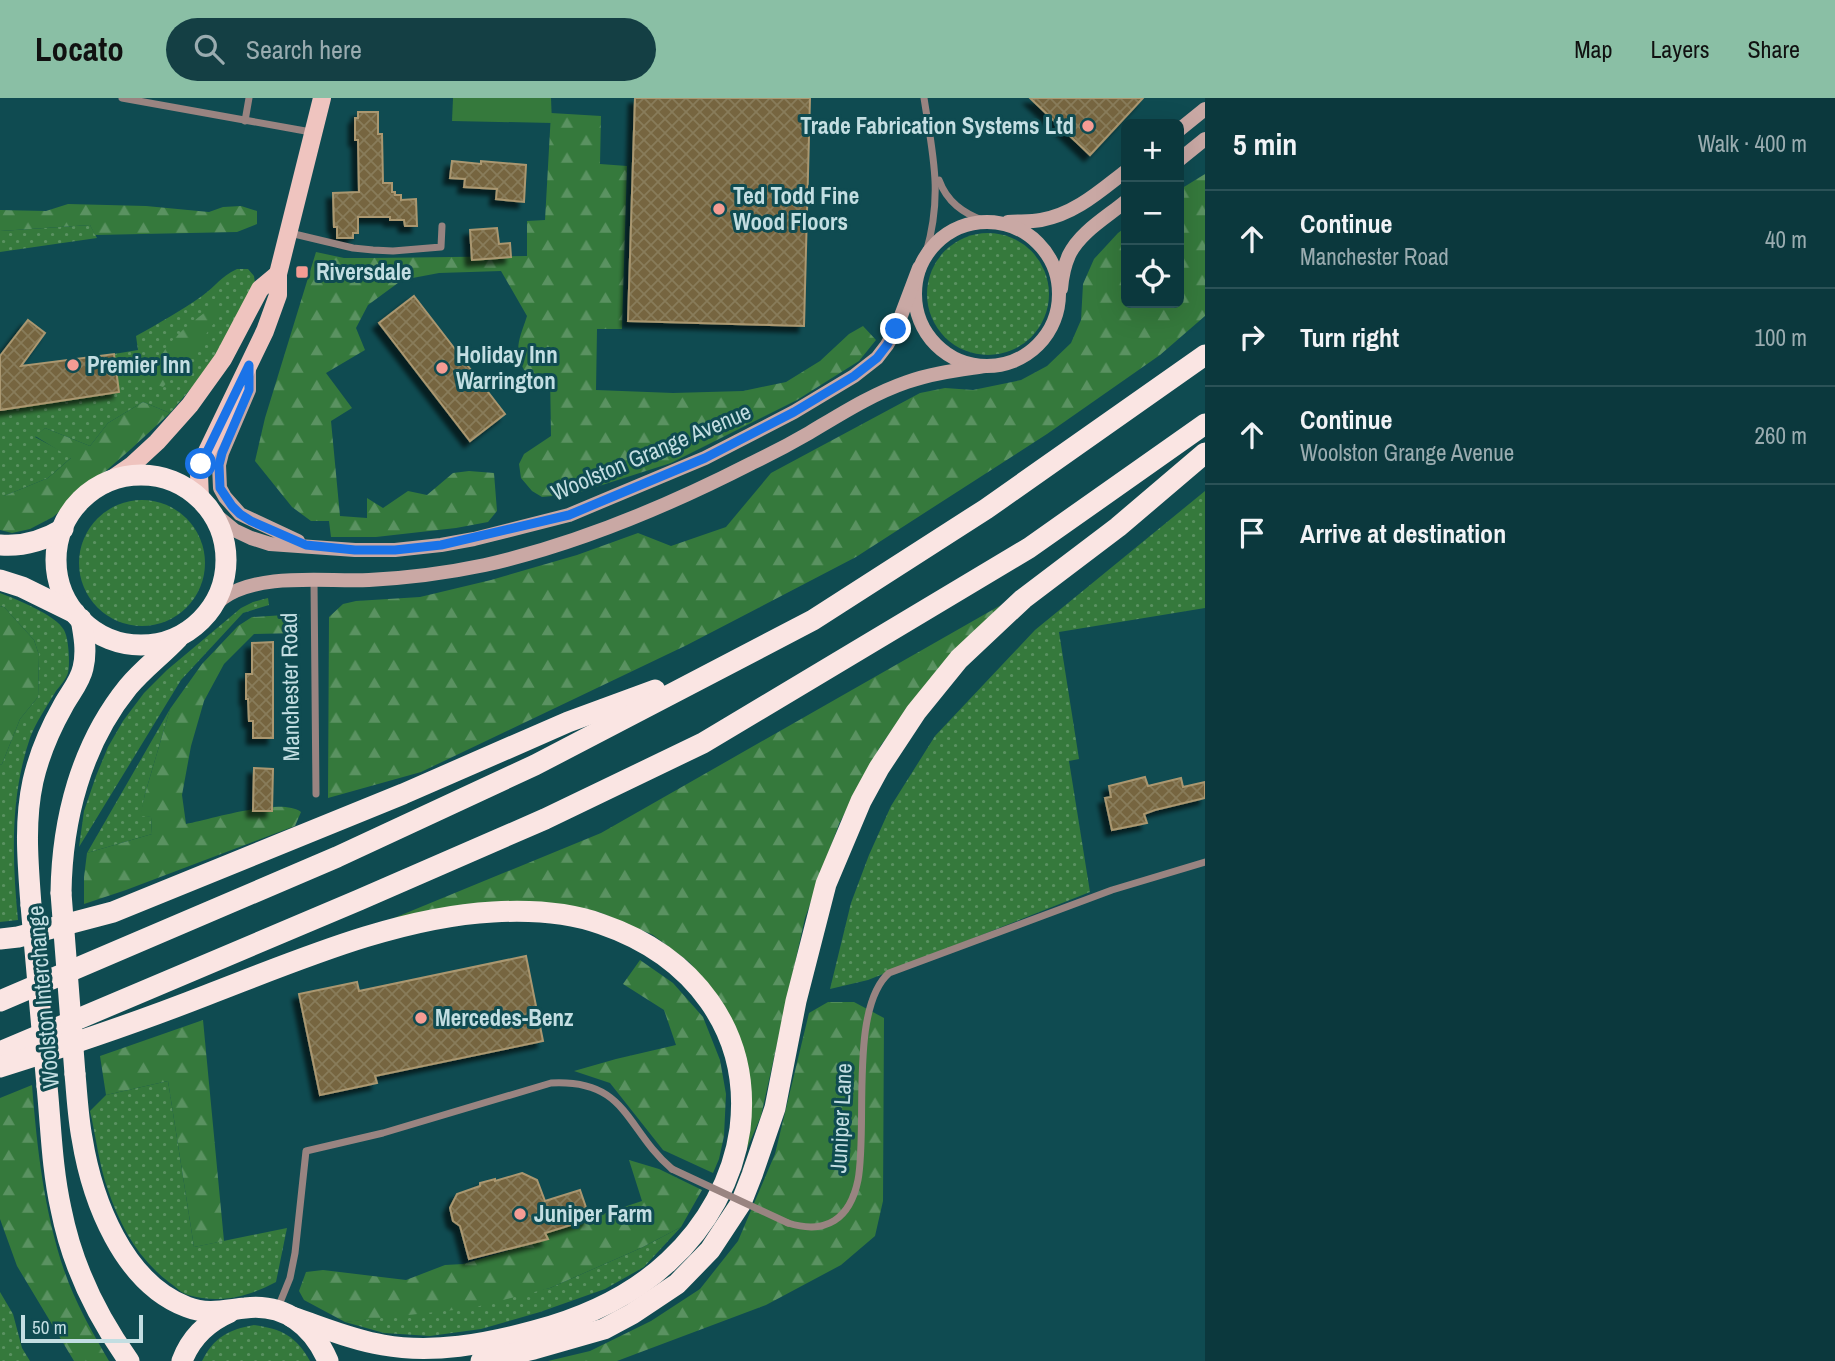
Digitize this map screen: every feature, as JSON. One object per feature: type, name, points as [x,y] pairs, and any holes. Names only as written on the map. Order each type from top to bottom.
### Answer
[{"type":"highway","points":[[0,1001],[349,852],[535,765],[813,620],[986,509],[1205,355]]},
{"type":"highway","points":[[0,1052],[545,819],[704,743],[1030,548],[1205,424]]},
{"type":"highway","points":[[481,1361],[604,1329],[677,1284],[710,1250],[741,1203],[752,1175],[775,1108],[796,1001],[826,884],[846,835],[879,768],[916,712],[968,651],[1023,599],[1118,527],[1205,453]]},
{"type":"highway","name":"Woolston Interchange","points":[[0,1067],[124,1027],[354,941],[418,923],[459,914],[534,912],[565,915],[598,923],[634,937],[662,953],[684,971],[714,1007],[734,1050],[741,1090],[740,1126],[731,1168],[721,1193],[693,1236],[670,1261],[632,1290],[607,1304],[542,1329],[507,1339],[449,1348],[384,1346],[262,1307],[201,1311],[177,1303],[149,1283],[123,1252],[105,1218],[82,1139],[75,1074],[61,893],[62,858],[73,797],[93,743],[114,705],[130,685],[208,613],[225,577],[226,564],[224,541],[219,527],[205,505],[178,483],[155,476],[133,476],[105,484],[76,506],[63,528],[57,559],[58,573],[68,602],[92,629],[112,640],[135,645],[161,643],[182,635]]},
{"type":"highway","points":[[0,545],[27,544],[63,528]]},
{"type":"highway","points":[[0,580],[22,587],[78,616]]},
{"type":"highway","name":"Woolston Interchange","points":[[78,616],[85,651],[83,671],[44,744],[30,798],[27,844],[31,905],[61,1210],[78,1270],[100,1316],[129,1361]]},
{"type":"highway","points":[[0,939],[18,937],[113,912],[403,794],[568,722],[742,657]]},
{"type":"highway","name":"Woolston Interchange","points":[[182,1361],[190,1343],[204,1327],[233,1310]]},
{"type":"highway","points":[[285,1314],[310,1330],[321,1344],[328,1361]]},
{"type":"main road","points":[[205,505],[199,474],[201,464],[265,331],[278,295],[278,274],[322,98]]},
{"type":"main road","points":[[1184,126],[1205,109]]},
{"type":"main road","points":[[1184,156],[1205,139]]},
{"type":"main road","points":[[985,366],[963,362],[942,351],[927,334],[917,313],[914,290],[926,253],[951,230],[968,224],[1038,221],[1072,211],[1121,175]]},
{"type":"main road","points":[[208,613],[223,598],[248,587],[271,582],[369,580],[414,576],[484,565],[575,538],[632,519],[700,489],[892,388],[931,375],[1003,364],[1019,358],[1034,349],[1046,336],[1054,320],[1063,272],[1075,245],[1121,205]]},
{"type":"main road","points":[[990,222],[1018,228],[1036,241],[1050,259],[1057,281],[1058,303]]},
{"type":"main road","name":"Woolston Grange Avenue","points":[[205,505],[234,530],[270,544],[355,550],[395,550],[441,545],[569,515],[705,458],[794,412],[854,376],[877,358],[887,345],[896,329],[919,268]]},
{"type":"main road","points":[[105,484],[131,466],[166,433],[190,405],[222,359],[260,289],[278,274]]},
{"type":"main road","points":[[249,365],[249,390],[219,465],[220,488],[240,514],[306,545]]},
{"type":"street","points":[[122,98],[314,133]]},
{"type":"street","points":[[245,121],[249,98]]},
{"type":"street","points":[[923,98],[936,173],[941,187],[955,206],[967,215],[990,222]]},
{"type":"street","points":[[926,253],[935,214],[936,173]]},
{"type":"street","points":[[289,233],[353,247],[393,251],[441,247],[442,226]]},
{"type":"street","name":"Manchester Road","points":[[314,581],[316,794]]},
{"type":"street","name":"Juniper Lane","points":[[285,1314],[295,1253],[306,1151],[383,1132],[551,1083],[570,1082],[590,1086],[610,1096],[623,1108],[660,1158],[672,1169],[788,1223],[811,1228],[831,1223],[841,1215],[854,1194],[858,1181],[866,1028],[872,1000],[882,979],[897,969],[1112,890],[1205,862]]},
{"type":"green space","points":[[453,98],[551,98],[552,123],[452,121]]},
{"type":"green space","points":[[551,113],[601,116],[600,164],[627,166],[622,329],[597,329],[596,390],[673,393],[743,391],[786,382],[820,361],[849,334],[863,326],[876,340],[859,361],[797,400],[671,463],[574,494],[542,497],[532,491],[521,478],[519,464],[524,454],[551,436],[550,373],[535,374],[524,370],[518,349],[527,316],[501,271],[439,273],[402,280],[368,305],[356,328],[365,350],[326,373],[352,408],[331,421],[340,516],[367,518],[367,498],[383,508],[408,491],[427,495],[453,473],[469,471],[494,473],[497,511],[488,522],[456,528],[376,537],[331,537],[329,521],[311,521],[292,507],[255,461],[265,418],[316,252],[344,258],[527,256],[527,221],[545,220]]},
{"type":"green space","points":[[1205,174],[1205,316],[1160,355],[1047,434],[856,557],[687,645],[421,772],[328,798],[329,617],[343,604],[420,597],[491,580],[577,555],[638,533],[671,546],[726,527],[771,473],[920,393],[945,388],[973,390],[1021,380],[1047,366],[1071,343],[1081,320],[1083,284],[1094,259],[1121,231],[1121,308],[1184,308],[1184,187]]},
{"type":"green space","points":[[68,204],[146,206],[209,212],[223,207],[241,206],[257,211],[257,224],[237,232],[95,235],[90,225],[0,231],[0,210],[46,211]]},
{"type":"green space","points":[[90,225],[97,238],[0,252],[0,231]]},
{"type":"green space","points":[[988,233],[1011,238],[1031,251],[1044,271],[1049,294],[1044,317],[1031,337],[1011,350],[988,355],[965,350],[945,337],[932,317],[927,294],[932,271],[945,251],[965,238]]},
{"type":"green space","points":[[237,269],[248,269],[254,276],[255,283],[229,336],[200,378],[170,413],[143,402],[108,423],[90,446],[45,428],[35,437],[72,457],[48,478],[0,496],[0,410],[119,392],[114,354],[138,350],[136,336],[170,317]]},
{"type":"green space","points":[[215,305],[221,313],[188,360],[163,387],[155,384],[156,371],[166,348],[184,329]]},
{"type":"green space","points":[[143,402],[170,413],[53,517],[30,529],[12,533],[0,530],[0,496],[48,478],[71,458],[35,436],[45,428],[90,446],[108,423]]},
{"type":"green space","points":[[1205,491],[1205,608],[1059,632],[1079,759],[1069,761],[1090,892],[868,980],[830,989],[851,903],[869,855],[891,806],[935,736],[1035,630]]},
{"type":"green space","points":[[142,500],[166,505],[186,519],[200,539],[205,563],[200,587],[186,607],[166,621],[142,626],[118,621],[98,607],[84,587],[79,563],[84,539],[98,519],[118,505]]},
{"type":"green space","points":[[0,593],[35,608],[60,624],[66,634],[69,669],[35,726],[23,760],[14,828],[18,920],[0,922],[0,765],[20,719],[38,697],[39,655],[34,640],[4,607],[0,606]]},
{"type":"green space","points":[[268,598],[269,605],[243,613],[181,680],[79,847],[84,811],[108,747],[144,693],[167,670],[241,608]]},
{"type":"green space","points":[[1001,605],[941,665],[881,745],[839,824],[805,918],[761,1116],[741,1163],[750,1107],[749,1073],[736,1029],[713,990],[689,962],[653,935],[599,912],[547,903],[394,918],[601,833]]},
{"type":"green space","points":[[0,606],[4,607],[34,640],[39,655],[38,697],[20,719],[0,765]]},
{"type":"green space","points":[[300,614],[299,633],[254,634],[224,664],[204,701],[191,746],[182,795],[186,824],[246,810],[278,807],[301,812],[295,826],[84,904],[87,853],[152,834],[151,817],[140,816],[170,709],[202,664],[238,626],[252,617]]},
{"type":"green space","points":[[170,709],[141,815],[151,817],[152,834],[87,853]]},
{"type":"green space","points":[[640,960],[673,983],[703,1017],[720,1060],[726,1094],[724,1136],[713,1173],[663,1150],[610,1083],[574,1071],[676,1045],[664,1010],[623,984]]},
{"type":"green space","points":[[828,1002],[854,1002],[884,1018],[883,1201],[875,1236],[841,1265],[766,1305],[617,1361],[548,1361],[590,1351],[651,1321],[700,1289],[738,1241],[775,1154],[809,1013]]},
{"type":"green space","points":[[203,1020],[224,1241],[194,1247],[168,1081],[106,1095],[100,1056]]},
{"type":"green space","points":[[168,1081],[194,1247],[287,1228],[276,1282],[255,1292],[233,1298],[211,1299],[181,1291],[159,1274],[140,1253],[113,1203],[100,1161],[90,1111],[106,1095]]},
{"type":"green space","points":[[32,1085],[42,1179],[57,1247],[73,1294],[109,1361],[74,1361],[17,1266],[0,1219],[0,1098]]},
{"type":"green space","points":[[629,1160],[659,1169],[702,1190],[681,1227],[641,1248],[550,1288],[472,1308],[345,1322],[304,1300],[299,1291],[306,1272],[323,1270],[406,1280],[445,1265],[463,1264],[547,1239],[545,1233],[642,1201]]},
{"type":"green space","points":[[681,1227],[644,1267],[605,1289],[481,1329],[430,1336],[384,1333],[345,1322],[407,1314],[550,1288],[641,1248]]},
{"type":"green space","points":[[0,1292],[13,1314],[22,1348],[30,1361],[0,1361]]},
{"type":"green space","points":[[254,1325],[287,1335],[299,1345],[310,1361],[202,1361],[217,1340],[237,1329]]},
{"type":"building","name":"Ted Todd Fine Wood Floors","points":[[635,98],[810,98],[804,326],[628,321]]},
{"type":"building","name":"Trade Fabrication Systems Ltd","points":[[1030,98],[1143,98],[1090,155]]},
{"type":"building","points":[[358,112],[378,112],[378,134],[382,134],[383,183],[392,183],[392,192],[401,195],[401,200],[416,199],[417,226],[405,226],[404,220],[390,220],[390,217],[358,217],[358,233],[353,233],[353,238],[337,238],[333,193],[359,192],[358,140],[355,140],[355,118],[358,118]]},
{"type":"building","points":[[452,161],[526,165],[524,202],[496,199],[497,189],[464,187],[465,179],[450,178]]},
{"type":"building","points":[[497,228],[499,244],[510,243],[511,257],[472,260],[470,230]]},
{"type":"building","name":"Holiday Inn Warrington","points":[[414,296],[505,414],[470,441],[379,323]]},
{"type":"building","name":"Premier Inn","points":[[28,320],[45,333],[21,366],[114,354],[119,392],[0,410],[0,356]]},
{"type":"building","points":[[273,642],[273,738],[253,738],[253,721],[249,721],[246,699],[246,674],[252,674],[252,643]]},
{"type":"building","points":[[254,768],[273,769],[272,811],[253,811]]},
{"type":"building","points":[[1145,777],[1148,786],[1181,778],[1183,787],[1205,782],[1205,798],[1155,810],[1144,814],[1147,823],[1112,830],[1105,798],[1111,797],[1109,786]]},
{"type":"building","name":"Mercedes-Benz","points":[[526,956],[543,1041],[375,1076],[377,1083],[320,1095],[299,994],[357,982],[359,991]]},
{"type":"building","name":"Juniper Farm","points":[[522,1173],[537,1180],[545,1201],[580,1190],[590,1219],[545,1233],[548,1239],[469,1259],[460,1226],[453,1221],[450,1208],[457,1194],[480,1186],[480,1183]]},
{"type":"place","name":"Trade Fabrication Systems Ltd","points":[[1088,126]]},
{"type":"place","name":"Ted Todd Fine Wood Floors","points":[[719,209]]},
{"type":"place","name":"Riversdale","points":[[302,272]]},
{"type":"place","name":"Premier Inn","points":[[73,365]]},
{"type":"place","name":"Holiday Inn Warrington","points":[[442,368]]},
{"type":"place","name":"Mercedes-Benz","points":[[421,1018]]},
{"type":"place","name":"Juniper Farm","points":[[520,1214]]},
{"type":"route","points":[[201,464],[249,365],[249,390],[222,453],[218,477],[225,497],[240,514],[306,545],[323,547],[395,550],[474,539],[569,515],[705,458],[794,412],[854,376],[877,358],[896,329]]}]
